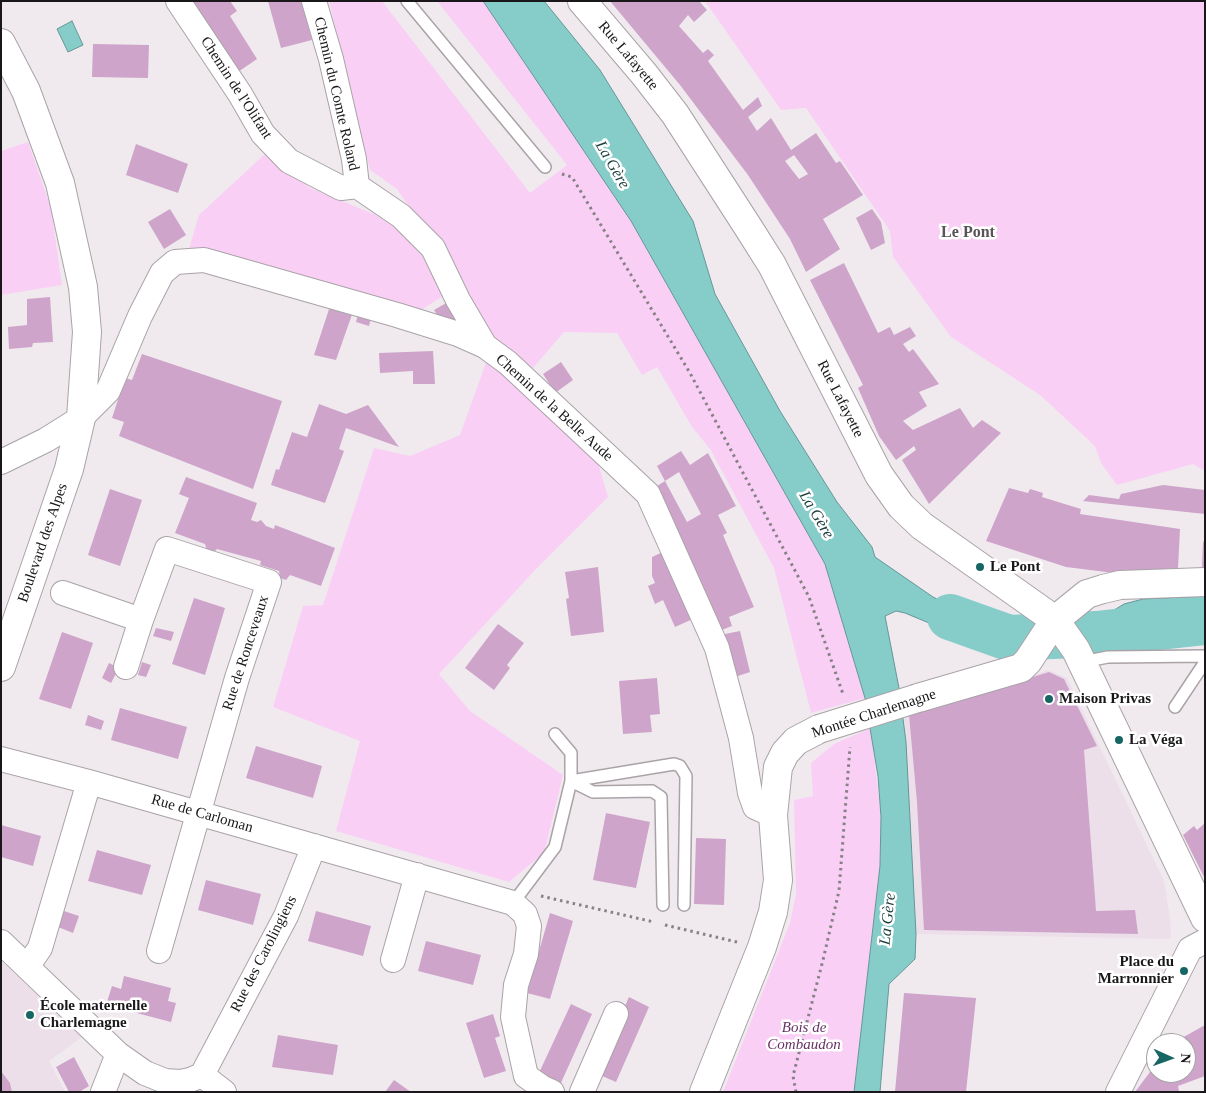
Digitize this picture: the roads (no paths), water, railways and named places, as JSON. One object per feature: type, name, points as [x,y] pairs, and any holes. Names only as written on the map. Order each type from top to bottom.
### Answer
[{"type":"street","name":"Chemin de l'Olifant","points":[[178,1],[240,94],[263,134],[289,161],[322,180],[341,188],[356,186],[401,216],[433,248],[458,300],[485,346]]},
{"type":"street","name":"Chemin du Comte Roland","points":[[314,1],[354,159],[356,186]]},
{"type":"street","name":"Rue Lafayette","points":[[582,1],[675,114],[744,220],[772,265],[879,475],[901,506],[922,526],[1054,620],[1079,656],[1205,918]]},
{"type":"street","name":"Boulevard des Alpes","points":[[1,43],[26,91],[46,142],[71,225],[87,313],[81,418],[69,469],[1,667]]},
{"type":"street","name":"Chemin de la Belle Aude","points":[[1,462],[46,440],[81,418],[108,391],[140,316],[162,273],[175,262],[204,260],[406,318],[458,334],[485,346],[508,363],[648,494],[717,648],[741,738],[750,793],[755,807],[774,815]]},
{"type":"street","name":"Rue de Ronceveaux","points":[[126,667],[166,549],[269,582],[198,813]]},
{"type":"street","points":[[1054,620],[1087,594],[1120,585],[1205,582]]},
{"type":"street","points":[[63,593],[141,620]]},
{"type":"street","name":"Montée Charlemagne","points":[[704,1092],[762,948],[773,912],[778,880],[774,815],[778,768],[785,753],[796,741],[819,729],[1021,668],[1028,661],[1054,620]]},
{"type":"street","name":"Rue de Carloman","points":[[1,759],[314,846]]},
{"type":"street","points":[[27,967],[40,948],[89,782]]},
{"type":"street","points":[[159,951],[198,813]]},
{"type":"street","points":[[314,846],[417,875],[518,897],[529,926],[526,954],[516,985],[513,1017],[526,1076],[552,1092]]},
{"type":"street","name":"Rue des Carolingiens","points":[[202,1075],[286,916],[314,846]]},
{"type":"street","points":[[393,960],[417,875]]},
{"type":"street","points":[[1118,1092],[1190,949],[1205,941]]},
{"type":"street","points":[[1,942],[118,1054],[145,1073],[165,1081],[180,1082],[202,1075],[224,1092]]},
{"type":"street","points":[[582,1092],[616,1014]]},
{"type":"street","points":[[104,1092],[118,1054]]},
{"type":"lane","points":[[407,1],[545,167]]},
{"type":"lane","points":[[1079,656],[1205,656]]},
{"type":"lane","points":[[1175,707],[1205,662]]},
{"type":"lane","points":[[518,897],[555,847],[571,781],[571,753],[554,734]]},
{"type":"lane","points":[[571,781],[674,764],[680,766],[686,776],[684,906]]},
{"type":"lane","points":[[571,781],[593,792],[652,791],[661,797],[663,905]]},
{"type":"water","name":"La Gère","points":[[483,1],[544,1],[600,70],[693,221],[715,294],[780,411],[837,502],[872,547],[875,557],[933,597],[1009,635],[1008,640],[982,645],[905,613],[896,611],[885,616],[899,688],[906,742],[916,934],[915,959],[889,984],[880,1092],[854,1092],[880,866],[881,817],[878,776],[865,698],[825,564],[631,221]]},
{"type":"water","points":[[72,21],[83,45],[68,52],[57,29]]},
{"type":"water","points":[[1205,596],[1205,627],[1103,637],[1096,634],[1106,615],[1124,604],[1143,599]]},
{"type":"waterway","name":"La Véga","points":[[950,617],[1009,638],[1096,634],[1205,622]]},
{"type":"place","name":"Le Pont","points":[[980,567]]},
{"type":"place","name":"Maison Privas","points":[[1049,699]]},
{"type":"place","name":"La Véga","points":[[1119,740]]},
{"type":"place","name":"Place du Marronnier","points":[[1184,971]]},
{"type":"place","name":"École maternelle Charlemagne","points":[[30,1015]]},
{"type":"district","name":"Le Pont","points":[[968,233]]},
{"type":"park label","name":"Bois de Combaudon","points":[[804,1036]]}]
